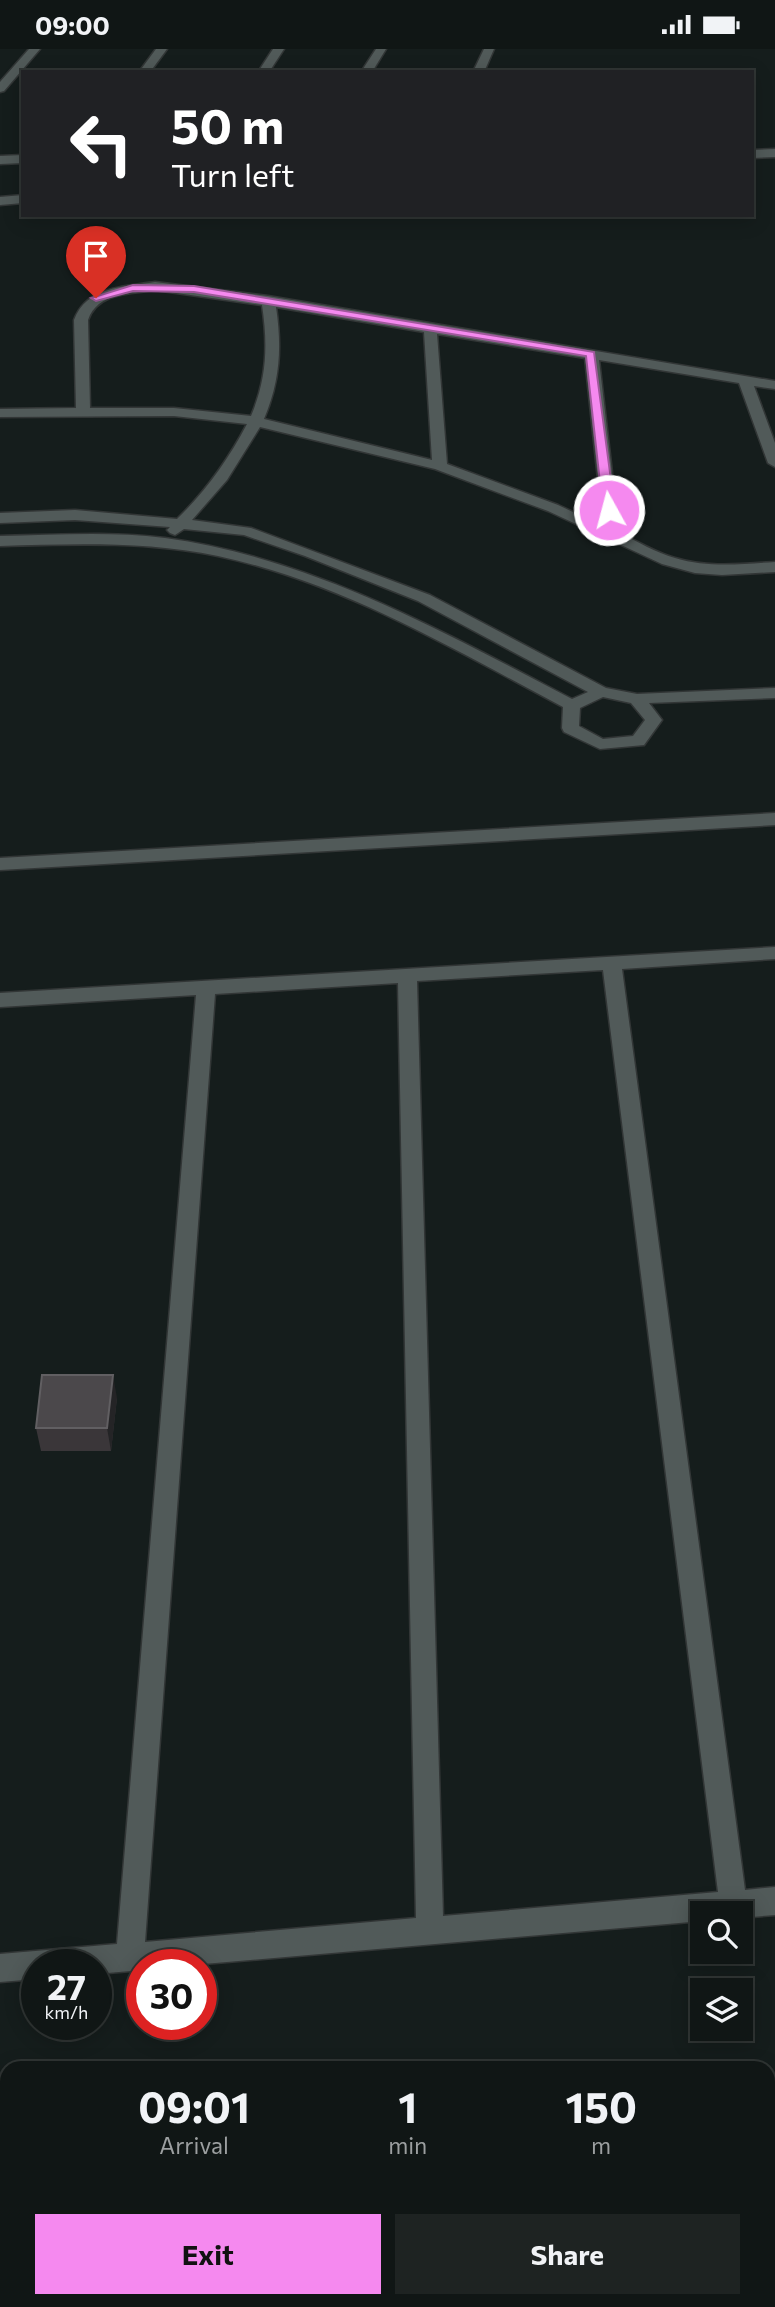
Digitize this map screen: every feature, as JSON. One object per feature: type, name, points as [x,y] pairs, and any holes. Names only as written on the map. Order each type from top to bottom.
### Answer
[{"type":"street","points":[[0,89],[36,49]]},
{"type":"street","points":[[146,70],[162,49]]},
{"type":"street","points":[[263,70],[279,49]]},
{"type":"street","points":[[367,70],[380,49]]},
{"type":"street","points":[[479,70],[489,49]]},
{"type":"street","points":[[754,154],[775,153]]},
{"type":"street","points":[[0,160],[21,159]]},
{"type":"street","points":[[0,201],[21,199]]},
{"type":"street","points":[[83,411],[81,320],[85,309],[96,298],[133,288],[155,286],[268,300],[775,385]]},
{"type":"street","points":[[165,543],[181,522],[198,507],[225,471],[267,395],[273,365],[268,300]]},
{"type":"street","points":[[430,327],[440,466]]},
{"type":"street","points":[[591,354],[612,536]]},
{"type":"street","points":[[746,380],[775,463]]},
{"type":"street","points":[[0,413],[174,412],[255,421],[440,466],[553,507],[667,561],[695,568],[722,570],[775,567]]},
{"type":"street","points":[[0,518],[75,515],[181,522],[246,531],[424,598],[601,692],[637,699],[775,693]]},
{"type":"street","points":[[0,541],[79,539],[165,543],[247,560],[314,581],[397,616],[572,705]]},
{"type":"street","points":[[572,705],[601,692]]},
{"type":"street","points":[[572,705],[570,727],[600,744],[638,741],[654,720],[637,699]]},
{"type":"street","points":[[0,864],[775,819]]},
{"type":"street","points":[[0,1000],[775,953]]},
{"type":"street","points":[[612,963],[732,1901]]},
{"type":"street","points":[[407,975],[430,1931]]},
{"type":"street","points":[[131,1949],[206,987]]},
{"type":"street","points":[[753,1903],[775,1901]]},
{"type":"street","points":[[217,1949],[690,1909]]},
{"type":"street","points":[[0,1968],[126,1957]]},
{"type":"building","points":[[42,1375],[113,1375],[107,1428],[36,1428]]},
{"type":"route","points":[[96,298],[133,288],[155,286],[194,289],[591,354],[609,510]]}]
